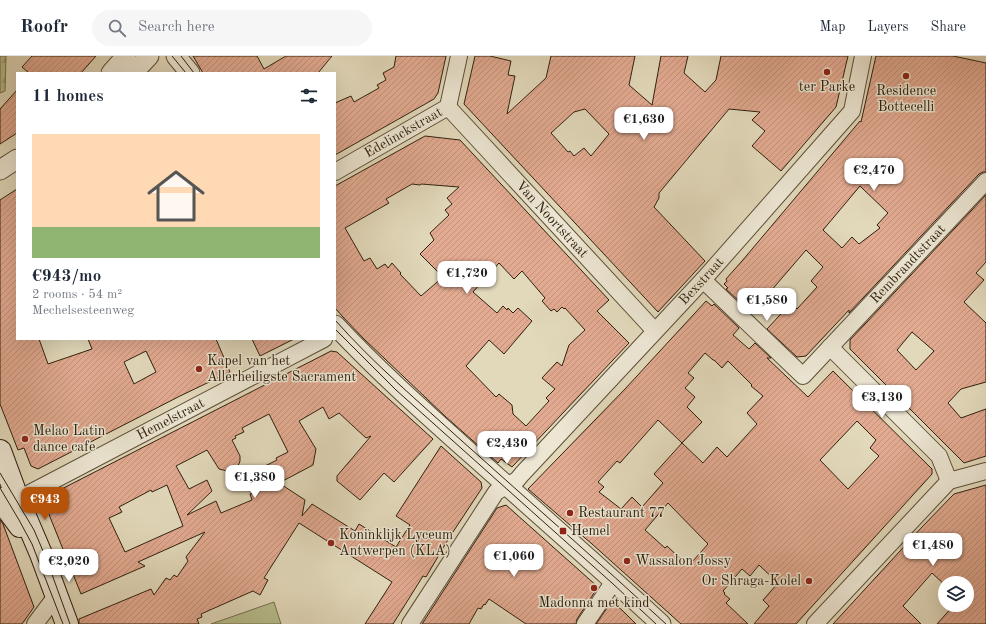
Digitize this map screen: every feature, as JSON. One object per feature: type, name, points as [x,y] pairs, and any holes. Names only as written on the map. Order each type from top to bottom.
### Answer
[{"type":"main road","points":[[0,451],[8,502],[41,554],[67,624]]},
{"type":"street","points":[[112,72],[126,56]]},
{"type":"street","points":[[134,72],[148,56]]},
{"type":"street","points":[[176,56],[189,72]]},
{"type":"street","name":"Edelinckstraat","points":[[336,171],[448,107],[460,56]]},
{"type":"street","name":"Bexstraat","points":[[410,624],[496,492],[517,480],[703,280],[852,110],[863,56]]},
{"type":"street","name":"Van Noortstraat","points":[[448,107],[655,331]]},
{"type":"street","points":[[0,170],[16,160]]},
{"type":"street","name":"Rembrandtstraat","points":[[703,280],[803,376],[986,181]]},
{"type":"street","points":[[336,334],[661,624]]},
{"type":"street","name":"Hemelstraat","points":[[8,502],[316,340]]},
{"type":"street","points":[[830,347],[939,456],[948,481]]},
{"type":"street","points":[[815,624],[948,481],[986,471]]},
{"type":"street","points":[[585,624],[614,581]]},
{"type":"street","points":[[35,624],[56,596]]},
{"type":"green space","points":[[0,56],[6,56],[5,91],[0,93]]},
{"type":"green space","points":[[274,602],[281,624],[211,624]]},
{"type":"building","points":[[32,56],[96,56],[82,72],[28,72],[22,67]]},
{"type":"building","points":[[193,56],[257,56],[264,69],[286,56],[332,56],[319,72],[202,72]]},
{"type":"building","points":[[396,56],[446,56],[438,93],[434,99],[336,154],[336,103],[351,96],[354,102],[379,88],[377,85],[386,80],[383,73],[394,67]]},
{"type":"building","points":[[475,56],[490,56],[511,61],[508,75],[515,76],[507,114],[546,78],[551,56],[635,56],[629,85],[652,105],[661,56],[688,56],[684,73],[705,92],[716,80],[721,56],[848,56],[836,107],[781,171],[752,146],[765,131],[752,120],[760,112],[729,109],[659,193],[659,198],[654,207],[705,261],[658,312],[464,104]],"holes":[[[585,109],[609,134],[591,156],[584,148],[574,156],[570,151],[568,152],[551,133],[574,112]]]},
{"type":"building","points":[[876,56],[953,56],[986,63],[986,172],[979,174],[849,313],[849,310],[806,356],[797,357],[767,329],[791,303],[797,309],[817,287],[811,281],[823,267],[806,250],[752,313],[726,289],[728,288],[724,284],[727,281],[726,279],[860,121],[861,122]],"holes":[[[860,186],[888,213],[877,225],[880,228],[859,244],[852,237],[842,248],[823,230]]]},
{"type":"building","points":[[16,91],[16,134],[0,144],[0,109]]},
{"type":"building","points":[[425,136],[460,140],[609,300],[597,311],[629,343],[512,467],[501,459],[498,463],[446,417],[336,309],[336,185]],"holes":[[[412,184],[459,187],[447,198],[452,204],[445,210],[449,215],[430,233],[434,240],[420,254],[443,277],[421,296],[400,274],[401,273],[392,263],[388,268],[385,264],[377,269],[370,258],[364,261],[345,228],[389,203],[386,199]],[[499,263],[514,279],[522,271],[545,298],[542,301],[551,311],[554,309],[557,312],[562,307],[564,309],[565,308],[585,330],[569,345],[562,366],[557,362],[542,378],[555,389],[546,398],[549,401],[526,426],[513,414],[512,405],[499,394],[496,397],[466,366],[489,340],[504,354],[532,321],[518,308],[513,313],[508,308],[507,310],[503,306],[497,313],[473,292]]]},
{"type":"building","points":[[16,190],[16,340],[39,340],[48,364],[92,349],[88,340],[216,340],[230,372],[38,469],[31,466],[24,448],[18,450],[0,404],[0,200]],"holes":[[[146,351],[156,372],[134,384],[124,362]]]},
{"type":"building","points":[[986,195],[986,262],[976,273],[984,280],[964,302],[986,323],[986,382],[961,389],[948,403],[961,418],[986,409],[986,456],[964,463],[850,349],[850,340]],"holes":[[[912,332],[934,351],[916,370],[897,350]]]},
{"type":"building","points":[[706,301],[712,306],[714,304],[739,328],[733,335],[749,349],[755,343],[771,358],[767,358],[808,397],[833,371],[932,469],[932,474],[796,624],[754,624],[769,606],[763,600],[778,583],[759,565],[750,576],[742,569],[723,591],[725,593],[724,594],[730,599],[726,603],[748,624],[681,624],[528,489],[625,389]],"holes":[[[705,353],[722,368],[728,361],[752,385],[751,386],[763,396],[747,413],[757,424],[727,457],[717,447],[703,463],[682,443],[702,422],[687,407],[695,397],[685,388],[694,378],[688,373]],[[658,420],[682,443],[654,474],[663,483],[642,507],[632,497],[621,509],[599,492],[604,487],[598,482],[617,461],[620,463]],[[857,421],[876,440],[870,448],[879,456],[848,489],[820,460]],[[668,503],[708,544],[692,562],[691,560],[687,565],[667,546],[665,548],[645,530]]]},
{"type":"building","points":[[252,340],[292,340],[260,356]]},
{"type":"building","points":[[331,351],[337,352],[433,439],[394,482],[384,473],[360,500],[337,481],[337,476],[371,436],[366,438],[339,413],[329,419],[323,407],[299,421],[316,449],[313,465],[279,483],[305,500],[302,516],[312,504],[355,531],[359,524],[396,547],[410,525],[396,516],[441,446],[481,482],[482,488],[449,538],[426,577],[423,576],[393,624],[365,624],[392,582],[299,523],[264,578],[268,580],[260,595],[253,591],[201,614],[202,617],[197,619],[199,624],[79,624],[79,619],[151,589],[154,595],[166,578],[170,580],[174,575],[177,577],[188,561],[186,557],[205,532],[138,562],[145,566],[81,594],[44,502],[46,497]],"holes":[[[269,414],[288,452],[276,458],[277,460],[261,468],[267,479],[255,485],[258,491],[250,494],[252,500],[221,513],[216,501],[187,515],[212,491],[207,480],[189,489],[176,466],[207,450],[219,469],[227,471],[233,470],[238,466],[240,456],[232,440],[236,438],[235,436],[244,432],[242,428]],[[167,485],[183,526],[125,552],[109,518],[122,512],[119,507],[151,490],[152,492]]]},
{"type":"building","points":[[986,485],[986,624],[937,624],[948,612],[974,612],[974,576],[938,576],[938,579],[932,573],[903,606],[921,624],[833,624],[922,527],[954,494]]},
{"type":"building","points":[[506,505],[598,587],[577,619],[576,624],[526,624],[489,599],[481,609],[478,608],[469,624],[422,624],[497,508]]},
{"type":"building","points":[[0,520],[3,524],[34,607],[22,624],[0,624]]},
{"type":"building","points":[[612,601],[625,613],[636,624],[596,624]]},
{"type":"tram line","points":[[172,56],[185,72]]},
{"type":"tram line","points":[[181,56],[193,72]]},
{"type":"tram line","points":[[336,321],[365,352],[397,382],[666,624]]},
{"type":"tram line","points":[[336,330],[396,390],[656,624]]},
{"type":"tram line","points":[[0,473],[34,530],[70,624]]},
{"type":"tram line","points":[[0,488],[32,544],[63,624]]},
{"type":"place","name":"ter Parke","points":[[827,72]]},
{"type":"place","name":"Residence Bottecelli","points":[[906,76]]},
{"type":"place","name":"Kapel van het Allerheiligste Sacrament","points":[[199,369]]},
{"type":"place","name":"Melao Latin dance cafe","points":[[25,439]]},
{"type":"place","name":"Restaurant 77","points":[[570,513]]},
{"type":"place","name":"Hemel","points":[[563,531]]},
{"type":"place","name":"Koninklijk Lyceum Antwerpen (KLA)","points":[[331,543]]},
{"type":"place","name":"Wassalon Jossy","points":[[627,561]]},
{"type":"place","name":"Or Shraga-Kolel","points":[[809,581]]},
{"type":"place","name":"Madonna met kind","points":[[594,588]]}]
